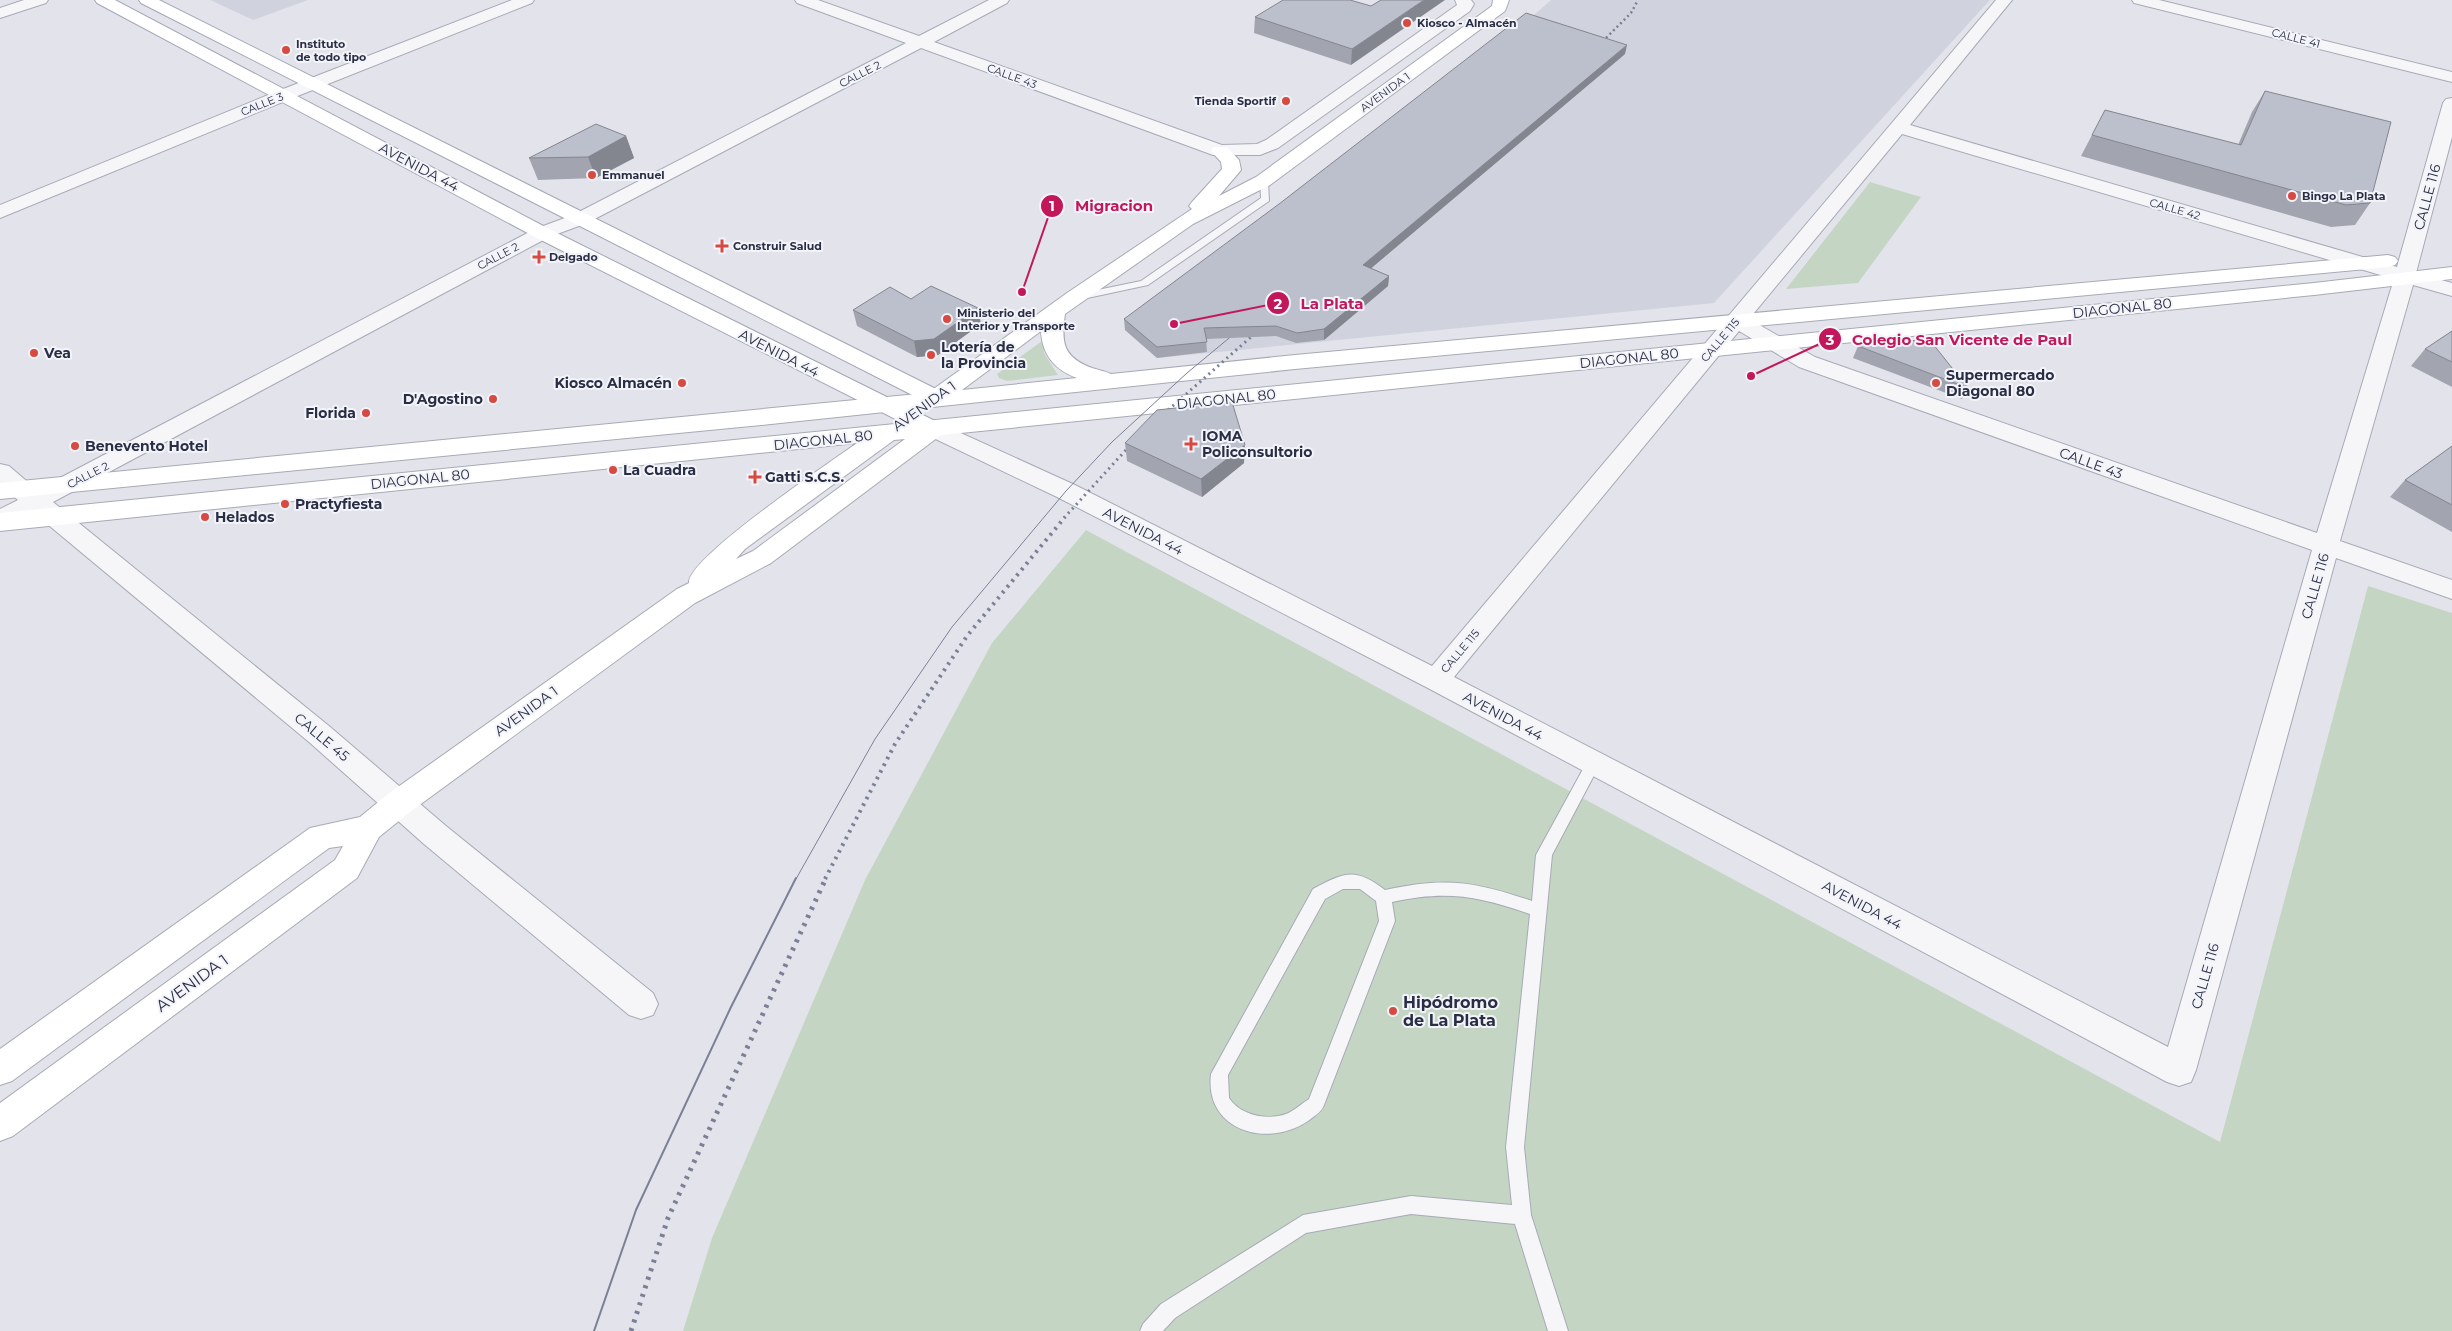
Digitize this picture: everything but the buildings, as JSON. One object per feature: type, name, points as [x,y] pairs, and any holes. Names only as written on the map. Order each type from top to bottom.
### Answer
[{"type":"main road","name":"AVENIDA 44","points":[[103,0],[542,233],[922,423]]},
{"type":"main road","name":"AVENIDA 44","points":[[147,0],[936,398]]},
{"type":"main road","name":"AVENIDA 1","points":[[0,1124],[346,869],[368,828],[399,802],[686,596],[762,557],[922,423],[936,398],[1074,297],[1186,220],[1263,181],[1499,8],[1501,0]]},
{"type":"main road","points":[[1186,220],[1231,171],[1230,160],[1220,151]]},
{"type":"main road","name":"DIAGONAL 80","points":[[0,521],[28,499],[887,434],[922,423],[1773,344],[2314,289],[2452,256]]},
{"type":"main road","name":"DIAGONAL 80","points":[[71,484],[771,417],[1115,380],[2361,264],[2452,272]]},
{"type":"main road","points":[[1054,313],[1053,346],[1060,361],[1081,372],[1115,380]]},
{"type":"main road","name":"AVENIDA 1","points":[[686,596],[736,543],[887,434]]},
{"type":"main road","name":"AVENIDA 1","points":[[0,1069],[321,837],[368,828]]},
{"type":"street","points":[[0,13],[40,0]]},
{"type":"street","name":"CALLE 3","points":[[0,212],[284,95],[526,0]]},
{"type":"street","name":"CALLE 43","points":[[803,0],[1220,151]]},
{"type":"street","name":"CALLE 2","points":[[28,499],[71,484],[542,233],[580,219],[1001,0]]},
{"type":"street","name":"AVENIDA 1","points":[[1220,151],[1260,149],[1272,144],[1464,8],[1466,4],[1463,0]]},
{"type":"street","name":"CALLE 115","points":[[1436,680],[2004,0]]},
{"type":"street","name":"CALLE 41","points":[[2140,0],[2452,77]]},
{"type":"street","name":"CALLE 116","points":[[2179,1070],[2326,547],[2408,268],[2452,103]]},
{"type":"street","name":"CALLE 42","points":[[1898,127],[2361,264]]},
{"type":"street","points":[[2408,268],[2452,290]]},
{"type":"street","name":"CALLE 43","points":[[1736,321],[1807,362],[2452,590]]},
{"type":"street","name":"AVENIDA 44","points":[[922,423],[1066,491],[1436,680],[2179,1070]]},
{"type":"street","name":"CALLE 45","points":[[0,472],[28,499],[319,734],[399,802],[434,835],[642,1004]]},
{"type":"lane","name":"AVENIDA 1","points":[[1074,297],[1144,283],[1266,199],[1263,181]]},
{"type":"lane","points":[[1559,1330],[1522,1215],[1515,1147],[1544,855],[1593,764]]},
{"type":"lane","points":[[1383,897],[1387,921],[1315,1104],[1288,1122],[1273,1124],[1243,1122],[1230,1114],[1222,1103],[1217,1088],[1220,1074],[1318,894],[1341,882],[1363,882],[1383,897],[1410,891],[1438,889],[1481,892],[1538,910]]},
{"type":"lane","points":[[1150,1331],[1168,1311],[1303,1224],[1411,1205],[1522,1215]]},
{"type":"shaded area","points":[[210,0],[308,0],[253,20]]},
{"type":"shaded area","points":[[1551,0],[1990,0],[1714,303],[1157,358],[1125,330],[1525,23]]},
{"type":"green space","points":[[1870,182],[1921,197],[1858,283],[1786,289]]},
{"type":"green space","points":[[1046,338],[1044,353],[1058,375],[1007,381],[999,378],[997,374]]},
{"type":"green space","name":"Hipódromo de La Plata","points":[[1086,530],[2220,1142],[2368,586],[2452,613],[2452,1331],[683,1331],[712,1238],[865,880],[992,643]]},
{"type":"tram line","points":[[796,879],[875,739],[952,627],[1066,491],[1112,442],[1187,373],[1240,329]]},
{"type":"tram line","points":[[594,1331],[636,1210],[731,1007],[796,878]]},
{"type":"railway","points":[[1599,45],[1631,13],[1638,0]]},
{"type":"railway","points":[[1159,418],[1260,329]]},
{"type":"railway","points":[[1064,518],[1135,440]]},
{"type":"railway","points":[[825,879],[895,744],[967,636],[1065,517]]},
{"type":"railway","points":[[631,1331],[668,1218],[826,878]]},
{"type":"place","name":"Kiosco - Almacén","points":[[1407,23]]},
{"type":"place","name":"Instituto de todo tipo","points":[[286,50]]},
{"type":"place","name":"Tienda Sportif","points":[[1286,101]]},
{"type":"place","name":"Emmanuel","points":[[592,175]]},
{"type":"place","name":"Bingo La Plata","points":[[2292,196]]},
{"type":"place","name":"Construir Salud","points":[[722,246]]},
{"type":"place","name":"Delgado","points":[[539,257]]},
{"type":"place","name":"Migracion","points":[[1022,292]]},
{"type":"place","name":"Ministerio del Interior y Transporte","points":[[947,319]]},
{"type":"place","name":"La Plata","points":[[1174,324]]},
{"type":"place","name":"Vea","points":[[34,353]]},
{"type":"place","name":"Lotería de la Provincia","points":[[931,355]]},
{"type":"place","name":"Colegio San Vicente de Paul","points":[[1751,376]]},
{"type":"place","name":"Kiosco Almacén","points":[[682,383]]},
{"type":"place","name":"Supermercado Diagonal 80","points":[[1936,383]]},
{"type":"place","name":"D'Agostino","points":[[493,399]]},
{"type":"place","name":"Florida","points":[[366,413]]},
{"type":"place","name":"IOMA Policonsultorio","points":[[1191,444]]},
{"type":"place","name":"Benevento Hotel","points":[[75,446]]},
{"type":"place","name":"La Cuadra","points":[[613,470]]},
{"type":"place","name":"Gatti S.C.S.","points":[[755,477]]},
{"type":"place","name":"Practyfiesta","points":[[285,504]]},
{"type":"place","name":"Helados","points":[[205,517]]},
{"type":"place","name":"Hipódromo de La Plata","points":[[1393,1011]]}]
